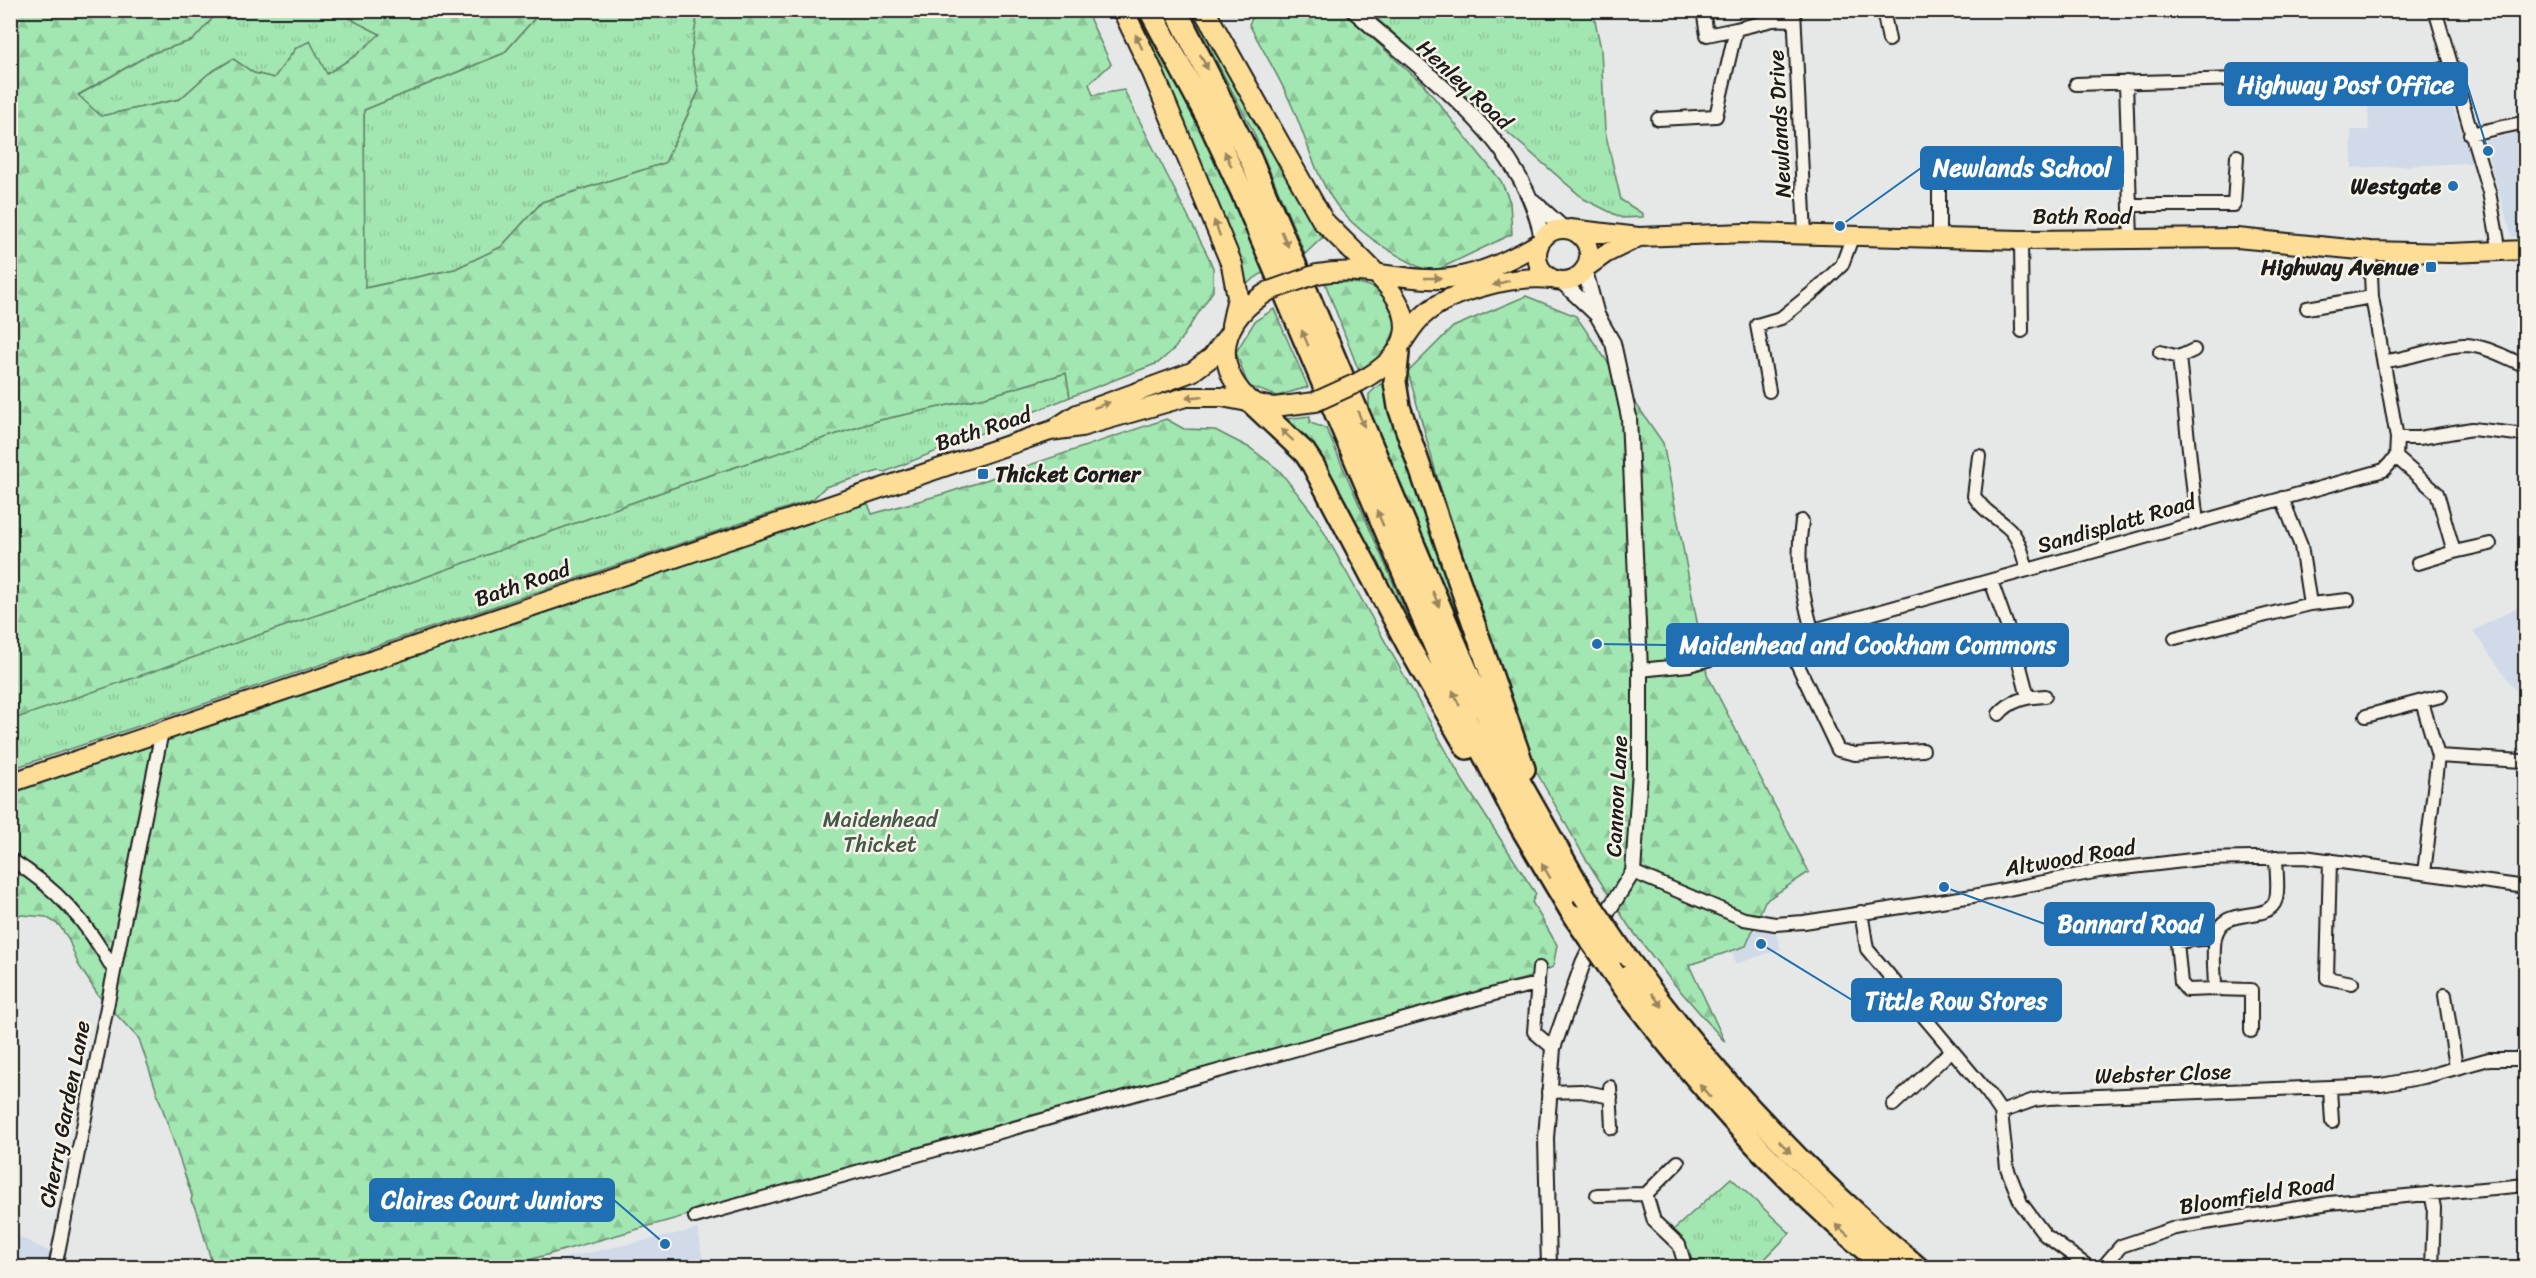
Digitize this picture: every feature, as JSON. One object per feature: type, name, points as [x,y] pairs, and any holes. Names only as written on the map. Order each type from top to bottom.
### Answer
[{"type":"highway","points":[[1123,10],[1153,73],[1232,265],[1238,297],[1230,330]]},
{"type":"highway","points":[[1150,10],[1224,151],[1440,661],[1467,722],[1520,825]]},
{"type":"highway","points":[[1176,10],[1251,160],[1470,680],[1503,750],[1583,894],[1692,1044],[1754,1116],[1839,1200],[1918,1268]]},
{"type":"highway","points":[[1204,10],[1323,221],[1375,273]]},
{"type":"highway","points":[[1400,348],[1396,398],[1541,821]]},
{"type":"highway","points":[[1252,403],[1305,453],[1313,465],[1447,717],[1520,825],[1574,916],[1614,974],[1675,1055],[1728,1116],[1804,1194],[1887,1268]]},
{"type":"main road","points":[[1567,229],[1579,234],[1588,246],[1590,257],[1586,269],[1574,279],[1519,278],[1444,302],[1423,315],[1400,348],[1359,382],[1315,402],[1284,406],[1252,403],[1237,388],[1229,374],[1225,354],[1230,330],[1251,304],[1269,291],[1317,273],[1347,270],[1375,273],[1427,279],[1453,277],[1506,263],[1554,230],[1567,229]]},
{"type":"main road","name":"Bath Road","points":[[1567,229],[1639,237],[1745,233],[2021,240],[2237,238],[2370,250],[2449,253],[2526,250]]},
{"type":"main road","name":"Bath Road","points":[[1586,269],[1605,254],[1639,237]]},
{"type":"main road","points":[[1541,241],[1537,261],[1542,271],[1556,280]]},
{"type":"main road","points":[[1375,273],[1388,287],[1401,308],[1404,326],[1400,348]]},
{"type":"main road","name":"Bath Road","points":[[1050,431],[1077,414],[1192,372],[1212,357],[1230,330]]},
{"type":"main road","name":"Bath Road","points":[[10,783],[1050,431],[1081,427],[1186,398],[1214,397],[1252,403]]},
{"type":"street","name":"Henley Road","points":[[1353,10],[1446,92],[1501,146],[1533,201],[1541,241]]},
{"type":"street","points":[[1703,10],[1707,35],[1794,15]]},
{"type":"street","points":[[1883,10],[1889,40]]},
{"type":"street","points":[[2435,10],[2488,192],[2500,252]]},
{"type":"street","name":"Newlands Drive","points":[[1794,15],[1805,235]]},
{"type":"street","points":[[1658,119],[1716,116],[1736,29]]},
{"type":"street","points":[[2076,84],[2374,75],[2436,72],[2450,67]]},
{"type":"street","points":[[2126,82],[2131,240]]},
{"type":"street","points":[[2470,134],[2526,122]]},
{"type":"street","points":[[2131,205],[2234,205],[2237,156]]},
{"type":"street","points":[[1939,166],[1939,237]]},
{"type":"street","name":"Henley Road","points":[[1533,201],[1567,229]]},
{"type":"street","points":[[1769,391],[1757,326],[1781,318],[1842,265],[1853,235]]},
{"type":"street","points":[[2021,240],[2022,331]]},
{"type":"street","points":[[2370,250],[2372,297],[2397,438],[2396,457],[2437,493],[2454,552]]},
{"type":"street","name":"Cannon Lane","points":[[1550,1268],[1546,1138],[1553,1048],[1583,963],[1608,911],[1633,872],[1640,771],[1640,670],[1629,417],[1613,343],[1597,315],[1586,269]]},
{"type":"street","name":"Cannon Lane","points":[[1556,280],[1597,315]]},
{"type":"street","points":[[2307,308],[2372,297]]},
{"type":"street","points":[[2385,361],[2404,360],[2447,347],[2465,345],[2486,349],[2526,366]]},
{"type":"street","points":[[2160,352],[2179,357],[2194,350]]},
{"type":"street","points":[[2179,357],[2197,523]]},
{"type":"street","points":[[2397,438],[2419,438],[2472,429],[2526,435]]},
{"type":"street","points":[[1979,456],[1974,496],[1988,514],[2008,527],[2020,547],[2027,570]]},
{"type":"street","name":"Sandisplatt Road","points":[[1640,670],[1689,665],[2197,523],[2384,470],[2396,457]]},
{"type":"street","points":[[2282,498],[2301,546],[2310,604]]},
{"type":"street","points":[[1802,521],[1798,553],[1800,586],[1812,630]]},
{"type":"street","points":[[2418,563],[2490,544]]},
{"type":"street","points":[[1991,581],[2016,651],[2028,697]]},
{"type":"street","points":[[2175,638],[2310,604],[2348,600]]},
{"type":"street","points":[[1785,638],[1838,750],[1855,754],[1923,750]]},
{"type":"street","points":[[1999,714],[2007,704],[2028,697],[2045,696]]},
{"type":"street","points":[[2366,716],[2441,696]]},
{"type":"street","points":[[2422,702],[2438,756],[2424,873]]},
{"type":"street","name":"Cherry Garden Lane","points":[[55,1268],[162,731]]},
{"type":"street","points":[[2438,756],[2523,761]]},
{"type":"street","points":[[2215,989],[2215,937],[2222,923],[2265,912],[2271,907],[2276,899],[2277,857]]},
{"type":"street","name":"Altwood Road","points":[[1633,872],[1744,919],[1776,924],[1973,896],[2129,866],[2200,860],[2277,857],[2330,860],[2526,887]]},
{"type":"street","points":[[10,860],[48,885],[92,932],[113,969]]},
{"type":"street","points":[[2330,860],[2327,983],[2352,983]]},
{"type":"street","points":[[1861,912],[1867,949],[2001,1112],[2007,1168],[2021,1203],[2045,1235],[2090,1268]]},
{"type":"street","points":[[2215,937],[2177,942],[2181,983],[2187,990],[2252,990],[2252,1031]]},
{"type":"street","points":[[1539,968],[1534,1032],[1553,1048]]},
{"type":"street","points":[[695,1217],[1505,991],[1538,984]]},
{"type":"street","points":[[2445,995],[2456,1067]]},
{"type":"street","points":[[1893,1105],[1952,1050]]},
{"type":"street","name":"Webster Close","points":[[2001,1112],[2034,1100],[2048,1098],[2330,1089],[2391,1083],[2424,1077],[2489,1059],[2526,1059]]},
{"type":"street","points":[[2330,1089],[2332,1122]]},
{"type":"street","points":[[1548,1092],[1611,1092],[1612,1128]]},
{"type":"street","points":[[1597,1195],[1646,1194],[1678,1161]]},
{"type":"street","name":"Bloomfield Road","points":[[2103,1268],[2121,1246],[2175,1228],[2329,1203],[2526,1185]]},
{"type":"street","points":[[2431,1193],[2432,1268]]},
{"type":"street","points":[[1646,1194],[1654,1221],[1679,1245],[1686,1268]]},
{"type":"shaded area","points":[[1954,11],[2296,11],[2302,20],[1956,18]]},
{"type":"shaded area","points":[[2444,79],[2472,163],[2352,168],[2351,130],[2369,130],[2367,82]]},
{"type":"shaded area","points":[[2525,131],[2525,236],[2512,237],[2484,141]]},
{"type":"shaded area","points":[[2525,603],[2525,704],[2473,631]]},
{"type":"shaded area","points":[[1767,926],[1775,931],[1781,949],[1736,964],[1729,941]]},
{"type":"shaded area","points":[[698,1229],[704,1267],[561,1267],[560,1259]]},
{"type":"shaded area","points":[[10,1232],[52,1253],[49,1267],[11,1267]]},
{"type":"green space","points":[[10,11],[219,11],[193,40],[150,54],[78,95],[101,116],[180,99],[208,74],[233,59],[254,73],[274,78],[296,48],[310,41],[327,74],[355,56],[380,34],[354,21],[344,11],[541,11],[504,53],[364,110],[365,288],[455,269],[501,247],[542,202],[665,163],[699,91],[691,54],[698,11],[1086,11],[1111,64],[1089,84],[1093,95],[1124,90],[1208,256],[1213,268],[1213,291],[1175,348],[1158,363],[1070,397],[1066,373],[985,397],[880,420],[695,480],[381,593],[11,720]]},
{"type":"green space","points":[[219,11],[344,11],[354,21],[381,34],[355,56],[327,74],[296,48],[274,78],[254,73],[233,59],[208,74],[180,99],[101,116],[77,96],[150,54],[192,40]]},
{"type":"green space","points":[[541,11],[698,11],[692,54],[699,90],[665,163],[542,202],[501,247],[455,269],[364,288],[364,110],[504,53]]},
{"type":"green space","points":[[1130,11],[1135,11],[1197,121],[1264,272],[1246,284],[1229,237]]},
{"type":"green space","points":[[1190,11],[1194,11],[1326,234],[1305,254],[1252,129]]},
{"type":"green space","points":[[1256,11],[1342,11],[1424,85],[1501,181],[1510,202],[1512,234],[1431,273],[1395,254],[1362,232],[1343,213],[1326,189],[1287,96],[1249,24]]},
{"type":"green space","points":[[1368,11],[1593,11],[1601,49],[1605,131],[1621,200],[1643,214],[1643,217],[1622,218],[1584,199]]},
{"type":"green space","points":[[1325,283],[1367,285],[1381,293],[1386,300],[1397,325],[1385,353],[1372,368],[1358,369]]},
{"type":"green space","points":[[1526,296],[1576,316],[1663,443],[1707,674],[1809,872],[1765,901],[1746,946],[1689,965],[1725,1042],[1670,979],[1628,925],[1584,856],[1533,766],[1438,480],[1408,372],[1453,327]]},
{"type":"green space","points":[[1274,309],[1308,387],[1277,396],[1248,386],[1236,352],[1255,321]]},
{"type":"green space","points":[[1066,373],[1070,397],[885,472],[879,471],[825,487],[813,499],[11,769],[10,720],[381,593],[695,480],[880,420],[985,397]]},
{"type":"green space","points":[[1385,380],[1468,634],[1465,634],[1369,410],[1369,394]]},
{"type":"green space","points":[[1310,416],[1310,423],[1326,428],[1421,647],[1419,649],[1335,482],[1307,437],[1285,419]]},
{"type":"green space","name":"Maidenhead Thicket","points":[[1166,419],[1184,429],[1215,430],[1250,448],[1279,470],[1315,516],[1463,781],[1536,894],[1532,902],[1557,945],[1553,967],[1527,978],[504,1267],[213,1267],[197,1211],[191,1201],[192,1196],[139,1039],[98,995],[78,964],[68,938],[59,925],[46,917],[11,914],[10,793],[867,501],[872,514],[947,493]]},
{"type":"green space","points":[[1731,1178],[1790,1233],[1757,1267],[1694,1268],[1689,1250],[1672,1231]]},
{"type":"place","name":"Highway Post Office","points":[[2488,151]]},
{"type":"place","name":"Westgate","points":[[2453,186]]},
{"type":"place","name":"Newlands School","points":[[1840,226]]},
{"type":"place","name":"Highway Avenue","points":[[2431,267]]},
{"type":"place","name":"Thicket Corner","points":[[983,474]]},
{"type":"place","name":"Maidenhead and Cookham Commons","points":[[1597,644]]},
{"type":"place","name":"Bannard Road","points":[[1944,887]]},
{"type":"place","name":"Tittle Row Stores","points":[[1761,944]]},
{"type":"place","name":"Claires Court Juniors","points":[[665,1244]]}]
